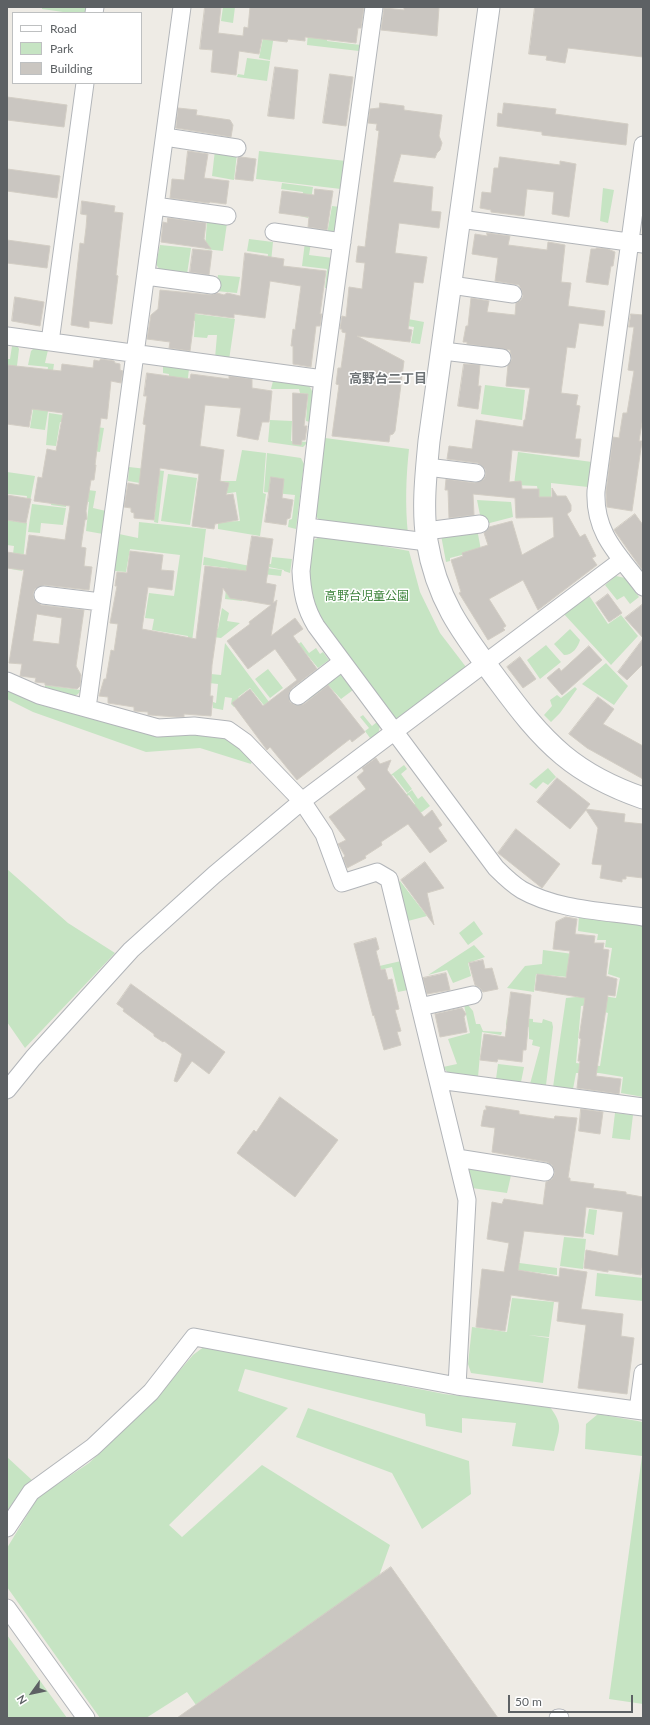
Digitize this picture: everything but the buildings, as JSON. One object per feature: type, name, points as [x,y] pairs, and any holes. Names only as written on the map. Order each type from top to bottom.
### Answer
[{"type":"street","points":[[87,708],[182,7]]},
{"type":"street","points":[[374,7],[323,379],[301,571],[302,589],[306,608],[316,626],[342,662],[496,868],[522,890],[557,904],[643,917]]},
{"type":"street","points":[[489,7],[427,467],[424,505],[426,537],[444,601],[462,633],[541,736],[564,756],[589,774],[617,789],[643,798]]},
{"type":"street","points":[[50,342],[85,84]]},
{"type":"street","points":[[165,137],[237,148]]},
{"type":"street","points":[[643,145],[636,243],[597,483],[595,505],[598,521],[603,531],[622,560],[643,587]]},
{"type":"street","points":[[155,206],[227,216]]},
{"type":"street","points":[[460,219],[636,243]]},
{"type":"street","points":[[274,232],[342,242]]},
{"type":"street","points":[[146,276],[212,285]]},
{"type":"street","points":[[451,285],[513,294]]},
{"type":"street","points":[[7,336],[323,379]]},
{"type":"street","points":[[443,351],[502,358]]},
{"type":"street","points":[[427,467],[476,473]]},
{"type":"street","points":[[307,527],[426,537],[480,524]]},
{"type":"street","points":[[7,1090],[33,1058],[131,950],[226,865],[302,801],[622,560]]},
{"type":"street","points":[[43,595],[101,602]]},
{"type":"street","points":[[298,696],[342,662]]},
{"type":"street","points":[[7,681],[40,694],[158,728],[194,726],[228,730],[245,742],[302,801],[324,834],[342,883],[377,872],[389,879],[467,1200],[457,1386]]},
{"type":"street","points":[[420,1007],[473,995]]},
{"type":"street","points":[[438,1080],[643,1107]]},
{"type":"street","points":[[457,1158],[545,1172]]},
{"type":"street","points":[[7,1528],[31,1492],[93,1447],[150,1392],[194,1337],[457,1386],[640,1410],[643,1373]]},
{"type":"street","points":[[7,1608],[86,1718]]},
{"type":"green space","points":[[42,7],[86,7],[86,12],[63,12],[42,9]]},
{"type":"green space","points":[[223,7],[235,7],[233,23],[221,21]]},
{"type":"green space","points":[[322,7],[331,7],[327,41],[361,45],[359,51],[307,45],[309,19]]},
{"type":"green space","points":[[265,28],[275,29],[270,60],[259,58]]},
{"type":"green space","points":[[247,58],[270,61],[267,81],[237,77],[238,74],[244,75]]},
{"type":"green space","points":[[215,150],[237,153],[234,180],[212,176]]},
{"type":"green space","points":[[259,151],[346,161],[341,189],[256,179]]},
{"type":"green space","points":[[282,183],[313,187],[308,218],[300,216],[303,192],[281,189]]},
{"type":"green space","points":[[603,188],[614,190],[608,223],[600,221]]},
{"type":"green space","points":[[332,206],[340,207],[336,230],[331,234],[327,234]]},
{"type":"green space","points":[[207,221],[227,223],[223,251],[205,249]]},
{"type":"green space","points":[[249,239],[273,242],[271,262],[267,262],[268,254],[247,251]]},
{"type":"green space","points":[[305,242],[311,243],[309,255],[333,258],[327,288],[325,288],[327,269],[302,266]]},
{"type":"green space","points":[[160,245],[191,248],[187,274],[161,272],[156,264]]},
{"type":"green space","points":[[218,275],[240,277],[237,293],[216,291]]},
{"type":"green space","points":[[172,311],[235,319],[229,360],[215,358],[217,335],[208,335],[207,338],[194,337],[195,321],[172,318]]},
{"type":"green space","points":[[408,319],[424,322],[420,344],[411,343],[414,327],[407,326]]},
{"type":"green space","points":[[12,346],[18,347],[19,349],[16,374],[8,373],[7,359],[10,359]]},
{"type":"green space","points":[[34,348],[48,350],[45,363],[54,364],[49,398],[44,393],[48,367],[28,365],[31,351]]},
{"type":"green space","points":[[163,366],[189,369],[185,402],[168,382],[169,374],[163,373]]},
{"type":"green space","points":[[273,381],[309,385],[313,393],[310,422],[306,421],[308,394],[300,393],[299,389],[271,389]]},
{"type":"green space","points":[[485,385],[525,390],[522,420],[481,414]]},
{"type":"green space","points":[[50,399],[45,430],[30,428],[33,410],[24,408]]},
{"type":"green space","points":[[49,413],[89,419],[88,426],[104,428],[100,452],[85,450],[86,447],[97,448],[99,431],[87,429],[85,426],[60,422],[56,446],[46,445]]},
{"type":"green space","points":[[270,420],[292,421],[291,441],[308,442],[303,447],[268,442]]},
{"type":"green space","points":[[325,438],[409,449],[406,491],[408,534],[320,521],[315,515]]},
{"type":"green space","points":[[242,450],[266,453],[263,493],[266,494],[260,536],[218,529],[218,522],[240,521],[236,492],[217,495],[220,481],[236,481]]},
{"type":"green space","points":[[518,452],[592,462],[588,487],[551,483],[551,505],[540,505],[537,486],[514,485]]},
{"type":"green space","points":[[267,453],[301,458],[304,464],[296,529],[288,527],[289,520],[292,519],[295,495],[264,492]]},
{"type":"green space","points":[[129,467],[164,471],[158,523],[154,522],[158,486],[128,481]]},
{"type":"green space","points":[[7,472],[35,476],[29,507],[25,507],[27,496],[8,494]]},
{"type":"green space","points":[[168,474],[197,478],[190,525],[161,521]]},
{"type":"green space","points":[[54,486],[96,491],[93,508],[106,511],[103,534],[86,531],[89,502],[67,499],[66,507],[51,505]]},
{"type":"green space","points":[[477,500],[511,502],[513,517],[482,525]]},
{"type":"green space","points":[[32,504],[66,508],[63,525],[41,523],[40,533],[28,532]]},
{"type":"green space","points":[[7,520],[27,523],[22,571],[11,569],[14,546],[7,545]]},
{"type":"green space","points":[[139,522],[206,529],[190,658],[185,658],[188,636],[152,630],[154,619],[145,618],[149,593],[174,596],[180,555],[130,549],[126,572],[114,571],[119,534],[138,538]]},
{"type":"green space","points":[[477,529],[481,550],[450,558],[450,561],[446,562],[441,535]]},
{"type":"green space","name":"高野台児童公園","points":[[323,535],[409,551],[420,592],[440,633],[466,667],[399,719],[390,717],[319,618],[311,599],[309,579],[312,541]]},
{"type":"green space","points":[[204,557],[282,570],[281,576],[244,572],[242,601],[225,599],[228,568],[203,565]]},
{"type":"green space","points":[[272,557],[292,559],[290,573],[284,570],[248,563],[248,561],[271,564]]},
{"type":"green space","points":[[616,576],[625,578],[639,597],[630,604],[624,596],[617,600],[605,585]]},
{"type":"green space","points":[[588,594],[608,624],[621,615],[638,636],[611,665],[563,613]]},
{"type":"green space","points":[[222,608],[229,613],[227,621],[240,623],[221,638],[205,636],[215,628],[218,629]]},
{"type":"green space","points":[[570,629],[580,640],[575,650],[570,654],[564,655],[554,644]]},
{"type":"green space","points":[[301,642],[309,653],[316,648],[320,654],[323,652],[329,660],[318,668],[304,651],[288,663],[283,656]]},
{"type":"green space","points":[[225,643],[275,710],[271,714],[250,688],[238,697],[241,702],[234,707],[231,704],[232,698],[225,697],[223,710],[213,708],[213,702],[216,703],[218,684],[209,683],[201,673],[221,675]]},
{"type":"green space","points":[[546,645],[561,662],[540,679],[527,660]]},
{"type":"green space","points":[[606,663],[628,686],[614,705],[582,684]]},
{"type":"green space","points":[[268,669],[283,688],[270,698],[255,679]]},
{"type":"green space","points":[[339,673],[353,690],[341,699],[328,685],[309,700],[308,697]]},
{"type":"green space","points":[[45,685],[80,691],[74,696],[45,687]]},
{"type":"green space","points":[[575,687],[577,689],[560,713],[551,722],[544,715],[552,706],[550,700],[557,695],[561,698]]},
{"type":"green space","points":[[7,688],[156,736],[198,735],[229,739],[252,761],[251,764],[200,748],[146,752],[33,712],[7,699]]},
{"type":"green space","points":[[363,715],[372,726],[377,722],[380,726],[378,735],[370,741],[368,740],[370,738],[365,731],[369,728],[360,717]]},
{"type":"green space","points":[[404,765],[407,769],[401,774],[412,789],[407,793],[393,775],[368,794],[367,793]]},
{"type":"green space","points":[[548,768],[556,777],[548,785],[543,782],[536,789],[529,784]]},
{"type":"green space","points":[[412,790],[418,799],[422,796],[430,806],[415,817],[409,808],[415,804],[409,795],[398,803],[397,801]]},
{"type":"green space","points":[[7,869],[68,923],[115,953],[25,1048],[7,1022]]},
{"type":"green space","points":[[400,881],[427,916],[408,921],[397,883]]},
{"type":"green space","points":[[579,915],[643,925],[643,1097],[621,1093],[623,1077],[599,1073],[576,1073],[573,1089],[553,1087],[566,998],[596,995],[616,998],[620,978],[608,974],[612,948],[605,947],[606,940],[597,940],[598,934],[578,931]],"holes":[[[589,1005],[593,1009],[608,1013],[600,1066],[576,1063],[581,1006]]]},
{"type":"green space","points":[[474,921],[483,934],[468,945],[459,933]]},
{"type":"green space","points":[[474,945],[485,957],[468,963],[471,976],[453,983],[447,970],[428,975]]},
{"type":"green space","points":[[543,950],[573,954],[568,977],[536,974],[534,992],[507,988],[525,966],[542,964]]},
{"type":"green space","points":[[401,961],[408,990],[398,992],[392,967],[363,974],[362,970]]},
{"type":"green space","points":[[464,1005],[468,1005],[473,1011],[476,1024],[480,1024],[483,1031],[502,1032],[501,1035],[482,1032],[478,1077],[448,1073],[443,1067],[457,1064],[448,1039],[470,1033]]},
{"type":"green space","points":[[507,1017],[533,1019],[533,1022],[542,1023],[543,1019],[552,1022],[553,1027],[546,1085],[530,1084],[540,1047],[532,1045],[533,1040],[529,1039],[529,1027],[506,1025]]},
{"type":"green space","points":[[498,1064],[524,1067],[521,1082],[496,1079]]},
{"type":"green space","points":[[615,1113],[633,1115],[630,1140],[612,1138]]},
{"type":"green space","points":[[474,1166],[512,1171],[507,1193],[472,1188],[468,1170]]},
{"type":"green space","points":[[589,1209],[597,1210],[594,1235],[585,1233]]},
{"type":"green space","points":[[564,1237],[586,1239],[583,1269],[560,1266]]},
{"type":"green space","points":[[512,1262],[557,1268],[557,1275],[517,1270],[514,1295],[508,1295]]},
{"type":"green space","points":[[597,1273],[643,1278],[643,1301],[595,1296]]},
{"type":"green space","points":[[512,1298],[554,1302],[549,1337],[528,1335],[549,1338],[543,1383],[471,1373],[468,1364],[472,1327],[507,1332]]},
{"type":"green space","points":[[205,1346],[444,1394],[550,1407],[559,1423],[559,1432],[554,1451],[512,1446],[516,1423],[462,1418],[462,1433],[426,1426],[425,1414],[245,1369],[238,1391],[288,1408],[169,1525],[182,1537],[262,1465],[390,1545],[379,1576],[196,1705],[187,1692],[146,1718],[100,1718],[7,1587],[7,1548],[38,1497],[89,1463],[151,1404],[193,1355]]},
{"type":"green space","points":[[308,1408],[469,1461],[471,1494],[422,1529],[392,1473],[296,1437]]},
{"type":"green space","points":[[598,1414],[643,1422],[643,1704],[609,1699],[642,1456],[585,1449],[586,1424]]},
{"type":"green space","points":[[7,1457],[33,1481],[25,1486],[7,1511]]},
{"type":"green space","points":[[7,1635],[67,1718],[7,1718]]},
{"type":"district","name":"高野台二丁目","points":[[388,379]]}]
